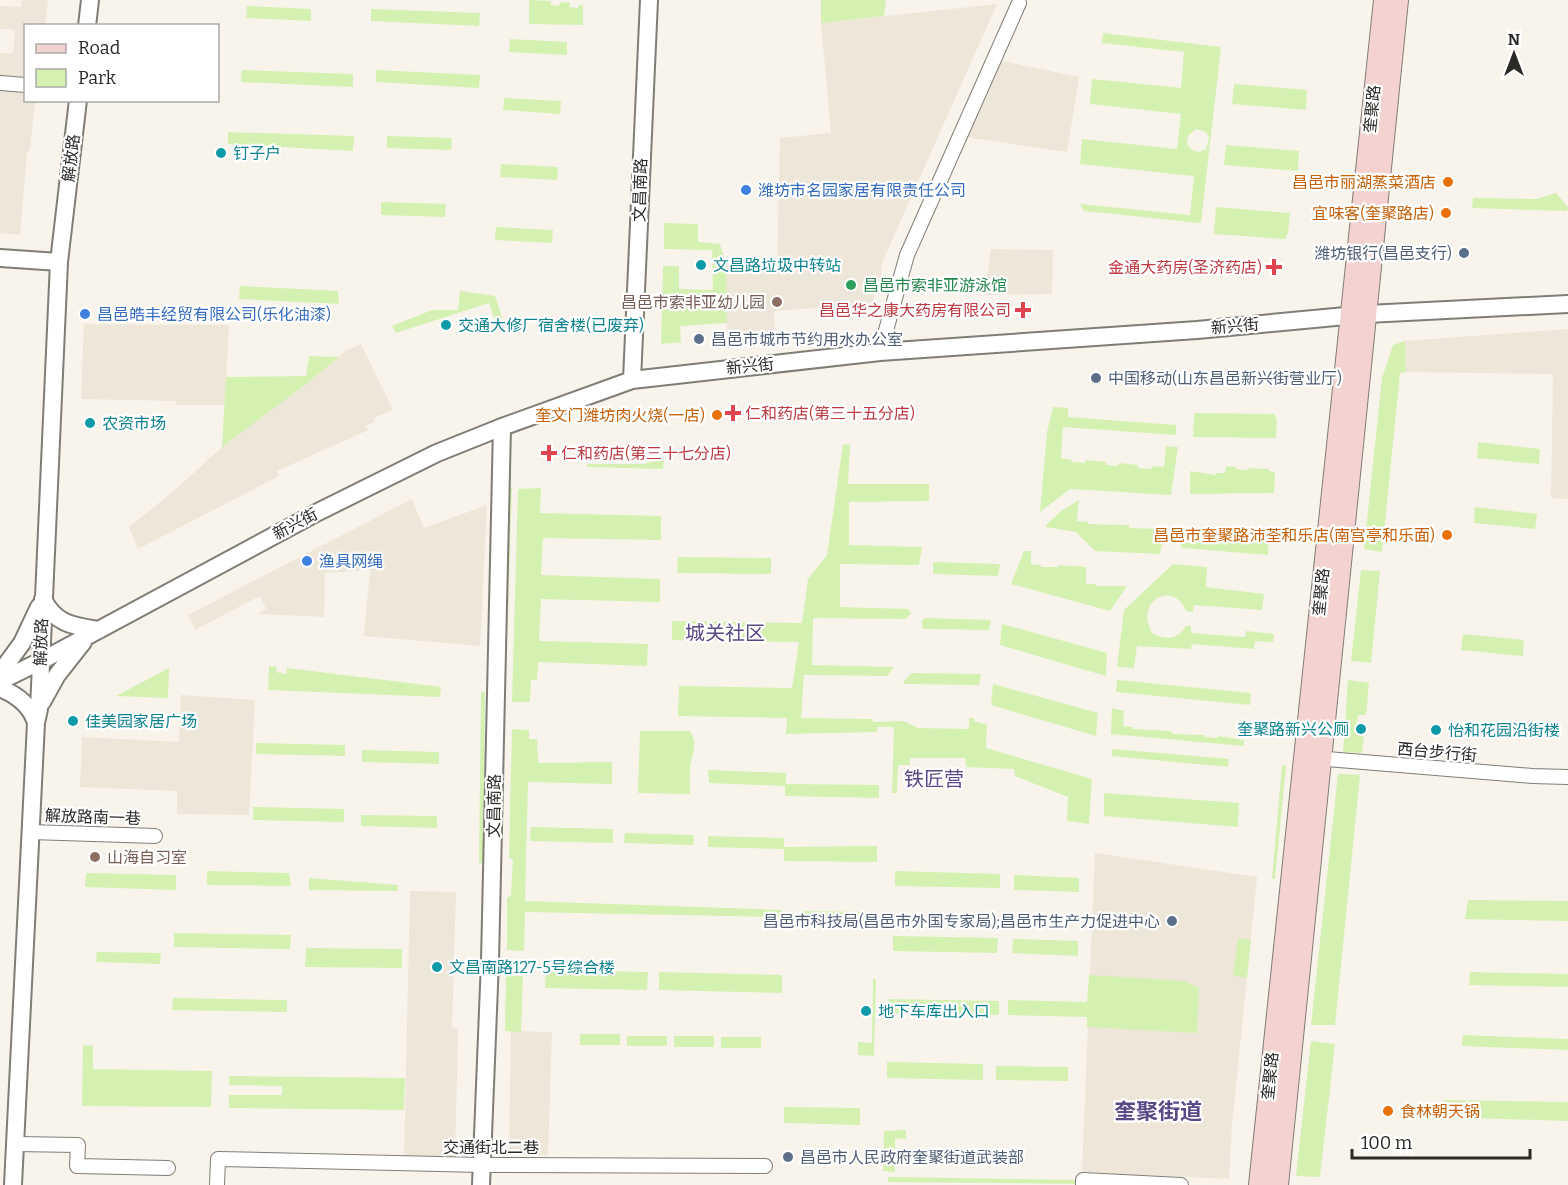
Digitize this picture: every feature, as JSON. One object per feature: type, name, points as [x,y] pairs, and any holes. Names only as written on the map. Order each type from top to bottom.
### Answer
[{"type":"main road","name":"奎聚路","points":[[1259,1185],[1312,758],[1358,315],[1384,0]]},
{"type":"main road","name":"奎聚路","points":[[1358,315],[1398,0]]},
{"type":"main road","name":"奎聚路","points":[[1278,1185],[1312,758]]},
{"type":"street","points":[[87,24],[90,0]]},
{"type":"street","name":"文昌南路","points":[[632,381],[649,0]]},
{"type":"street","points":[[880,352],[907,255],[1019,3]]},
{"type":"street","points":[[0,83],[24,85]]},
{"type":"street","name":"解放路","points":[[13,1185],[41,661],[59,262],[78,102]]},
{"type":"street","points":[[0,258],[59,262]]},
{"type":"street","name":"新兴街","points":[[0,681],[318,512],[437,453],[502,427],[632,381],[880,352],[1197,330],[1358,315],[1568,304]]},
{"type":"street","name":"文昌南路","points":[[481,1185],[491,937],[502,427]]},
{"type":"street","points":[[0,688],[38,716],[57,675],[74,652],[95,632],[59,620],[48,610],[43,598]]},
{"type":"street","points":[[0,673],[22,643],[43,598]]},
{"type":"street","name":"西台步行街","points":[[1312,758],[1568,777]]},
{"type":"street","name":"解放路南一巷","points":[[31,832],[155,836]]},
{"type":"street","points":[[15,1144],[78,1145],[77,1166],[168,1168]]},
{"type":"street","name":"交通街北二巷","points":[[217,1185],[218,1159],[482,1165],[765,1166]]},
{"type":"street","points":[[1083,1185],[1083,1180],[1181,1185]]},
{"type":"shaded area","points":[[22,0],[48,0],[45,24],[24,24],[24,102],[35,102],[30,149],[27,152],[20,235],[0,233],[0,53],[13,53],[15,30],[0,29],[0,6],[21,7]]},
{"type":"shaded area","points":[[997,4],[881,265],[882,293],[874,294],[874,304],[774,311],[775,336],[727,337],[726,265],[777,265],[780,138],[831,133],[821,23]]},
{"type":"shaded area","points":[[1002,61],[1079,77],[1067,152],[965,137]]},
{"type":"shaded area","points":[[991,249],[1053,250],[1052,294],[985,295]]},
{"type":"shaded area","points":[[84,324],[229,325],[225,405],[176,405],[176,401],[81,399]]},
{"type":"shaded area","points":[[1568,329],[1568,499],[1551,498],[1553,374],[1406,372],[1405,341]]},
{"type":"shaded area","points":[[361,344],[393,410],[374,418],[375,422],[366,426],[368,430],[277,471],[279,476],[138,549],[129,527],[175,490],[222,447],[301,388],[347,350]]},
{"type":"shaded area","points":[[412,499],[424,528],[487,505],[480,646],[364,636],[370,570],[325,573],[324,617],[258,614],[266,609],[260,596],[195,630],[188,615]]},
{"type":"shaded area","points":[[181,695],[255,700],[249,815],[177,814],[177,791],[80,787],[82,737],[179,742]]},
{"type":"shaded area","points":[[1095,853],[1257,877],[1232,1125],[1229,1179],[1082,1172]]},
{"type":"shaded area","points":[[410,891],[456,892],[452,1028],[458,1029],[455,1160],[404,1159]]},
{"type":"shaded area","points":[[511,1031],[552,1032],[548,1155],[509,1155]]},
{"type":"green space","points":[[529,0],[551,1],[551,5],[559,6],[560,2],[570,3],[569,7],[578,8],[579,5],[583,5],[583,25],[529,24]]},
{"type":"green space","points":[[821,0],[886,0],[884,16],[821,23]]},
{"type":"green space","points":[[247,6],[311,9],[311,21],[246,18]]},
{"type":"green space","points":[[371,9],[480,13],[479,26],[371,21]]},
{"type":"green space","points":[[1103,33],[1221,47],[1201,223],[1084,211],[1080,204],[1190,215],[1194,176],[1080,164],[1082,139],[1177,149],[1181,114],[1090,104],[1092,79],[1181,88],[1184,52],[1102,43]],"holes":[[[1196,129],[1206,132],[1209,138],[1206,149],[1199,152],[1192,150],[1187,144],[1188,136]]]},
{"type":"green space","points":[[510,39],[567,42],[567,55],[509,52]]},
{"type":"green space","points":[[242,70],[353,74],[353,87],[241,82]]},
{"type":"green space","points":[[376,70],[480,75],[479,88],[376,82]]},
{"type":"green space","points":[[1234,84],[1307,90],[1306,110],[1232,104]]},
{"type":"green space","points":[[504,98],[561,101],[560,114],[503,110]]},
{"type":"green space","points":[[228,132],[354,136],[353,151],[228,144]]},
{"type":"green space","points":[[387,136],[452,138],[451,150],[387,148]]},
{"type":"green space","points":[[1226,145],[1299,151],[1298,171],[1224,165]]},
{"type":"green space","points":[[501,164],[558,167],[557,180],[500,177]]},
{"type":"green space","points":[[1556,193],[1568,207],[1567,211],[1472,208],[1473,198],[1536,199]]},
{"type":"green space","points":[[381,202],[446,204],[445,217],[381,215]]},
{"type":"green space","points":[[1216,207],[1290,213],[1288,233],[1285,239],[1214,234]]},
{"type":"green space","points":[[664,223],[698,224],[698,242],[720,244],[726,265],[727,323],[680,326],[681,342],[661,344],[663,266],[679,266],[679,289],[713,290],[712,250],[664,249]]},
{"type":"green space","points":[[496,227],[553,230],[552,243],[495,240]]},
{"type":"green space","points":[[240,286],[338,291],[339,304],[239,299]]},
{"type":"green space","points":[[460,291],[495,296],[503,319],[494,318],[489,303],[396,333],[392,326],[432,310],[458,310]]},
{"type":"green space","points":[[1405,341],[1406,372],[1400,373],[1382,552],[1364,549],[1382,378],[1393,345]]},
{"type":"green space","points":[[309,356],[339,357],[222,447],[226,377],[306,376]]},
{"type":"green space","points":[[1053,407],[1068,408],[1068,417],[1176,425],[1176,435],[1063,427],[1061,458],[1072,460],[1072,462],[1085,463],[1086,460],[1106,462],[1106,465],[1118,466],[1119,463],[1152,469],[1153,466],[1164,467],[1166,446],[1178,447],[1171,495],[1070,489],[1040,512],[1047,432]]},
{"type":"green space","points":[[1194,413],[1274,414],[1277,419],[1276,438],[1193,437]]},
{"type":"green space","points":[[1478,442],[1540,449],[1539,464],[1477,458]]},
{"type":"green space","points":[[843,444],[850,445],[848,484],[929,484],[929,501],[849,502],[849,545],[922,547],[919,565],[840,564],[840,607],[908,609],[911,613],[906,619],[813,618],[812,665],[894,667],[887,676],[804,675],[801,718],[872,719],[873,722],[903,721],[918,728],[969,729],[969,718],[974,718],[974,721],[987,725],[986,748],[1092,779],[1089,824],[1067,821],[1068,797],[1015,776],[1014,769],[966,767],[965,758],[910,758],[910,765],[898,765],[897,793],[892,793],[894,727],[877,727],[877,732],[786,734],[787,718],[678,716],[679,686],[792,688],[799,642],[672,640],[672,621],[802,623],[808,579],[827,555]]},
{"type":"green space","points":[[664,457],[663,469],[587,467],[587,464],[644,464]]},
{"type":"green space","points":[[1226,466],[1248,470],[1249,468],[1269,469],[1275,472],[1274,493],[1190,494],[1190,471],[1216,475],[1216,473],[1225,473]]},
{"type":"green space","points":[[509,487],[512,488],[505,702],[503,701]]},
{"type":"green space","points":[[541,488],[540,513],[661,516],[661,540],[543,538],[541,575],[660,579],[660,602],[541,599],[539,641],[648,644],[647,666],[538,662],[537,680],[531,680],[530,702],[512,702],[518,489]]},
{"type":"green space","points":[[1079,500],[1077,521],[1088,522],[1088,524],[1129,525],[1129,528],[1165,529],[1160,554],[1095,551],[1076,532],[1046,527],[1061,511]]},
{"type":"green space","points":[[1475,507],[1537,514],[1535,529],[1474,523]]},
{"type":"green space","points":[[1217,525],[1227,526],[1227,528],[1269,531],[1268,555],[1183,548],[1180,545],[1182,530],[1207,534],[1216,532]]},
{"type":"green space","points":[[1024,551],[1031,551],[1031,564],[1041,565],[1041,567],[1058,567],[1058,565],[1086,567],[1086,584],[1127,586],[1110,611],[1011,584]]},
{"type":"green space","points":[[678,557],[771,558],[771,574],[677,573]]},
{"type":"green space","points":[[933,562],[1000,564],[998,576],[933,574]]},
{"type":"green space","points":[[1173,564],[1207,567],[1206,587],[1264,594],[1262,610],[1194,605],[1193,612],[1186,611],[1173,597],[1165,596],[1152,603],[1148,611],[1152,633],[1162,637],[1171,637],[1179,634],[1186,626],[1191,626],[1191,633],[1245,637],[1246,631],[1274,634],[1273,642],[1255,641],[1254,649],[1192,644],[1191,649],[1137,646],[1134,668],[1117,667],[1124,610]]},
{"type":"green space","points":[[1361,570],[1380,571],[1371,663],[1351,661]]},
{"type":"green space","points":[[926,618],[991,620],[989,630],[926,629],[922,628],[922,620]]},
{"type":"green space","points":[[1002,624],[1107,653],[1106,676],[1000,645]]},
{"type":"green space","points":[[1463,634],[1524,640],[1523,656],[1461,650]]},
{"type":"green space","points":[[269,666],[277,667],[276,672],[286,674],[287,668],[441,687],[440,697],[268,690]]},
{"type":"green space","points":[[169,668],[168,698],[116,696]]},
{"type":"green space","points":[[912,673],[981,674],[979,685],[905,684],[903,682]]},
{"type":"green space","points":[[1117,680],[1251,693],[1250,705],[1116,692]]},
{"type":"green space","points":[[1348,680],[1369,683],[1366,715],[1358,715],[1356,734],[1364,735],[1362,753],[1343,752]]},
{"type":"green space","points":[[993,684],[1098,713],[1096,736],[991,705]]},
{"type":"green space","points":[[481,692],[485,692],[483,863],[479,863]]},
{"type":"green space","points":[[1112,708],[1124,711],[1123,726],[1133,727],[1133,729],[1171,731],[1172,734],[1204,735],[1217,738],[1218,736],[1244,740],[1244,746],[1111,734]]},
{"type":"green space","points":[[512,729],[529,730],[529,739],[537,739],[538,763],[612,762],[612,784],[528,782],[525,901],[782,910],[782,917],[525,912],[524,951],[507,950],[507,898],[511,895],[513,860],[509,857]]},
{"type":"green space","points":[[640,731],[690,731],[694,745],[690,794],[638,793]]},
{"type":"green space","points":[[256,743],[345,745],[345,756],[256,754]]},
{"type":"green space","points":[[1112,749],[1229,759],[1228,767],[1112,756]]},
{"type":"green space","points":[[362,750],[439,752],[439,764],[362,762]]},
{"type":"green space","points":[[1282,765],[1286,766],[1275,879],[1272,879]]},
{"type":"green space","points":[[708,770],[786,773],[786,784],[879,785],[879,798],[785,796],[785,786],[709,783]]},
{"type":"green space","points":[[1338,774],[1360,775],[1335,1025],[1311,1025]]},
{"type":"green space","points":[[1104,793],[1239,803],[1238,827],[1104,816]]},
{"type":"green space","points":[[253,807],[344,809],[344,822],[253,820]]},
{"type":"green space","points":[[361,815],[437,816],[437,828],[361,826]]},
{"type":"green space","points":[[531,827],[613,829],[613,843],[530,841]]},
{"type":"green space","points":[[625,833],[694,835],[693,845],[624,843]]},
{"type":"green space","points":[[708,836],[784,838],[784,847],[877,846],[877,862],[784,861],[784,849],[708,847]]},
{"type":"green space","points":[[207,871],[289,873],[291,886],[207,885]]},
{"type":"green space","points":[[895,871],[1000,874],[1000,888],[895,886]]},
{"type":"green space","points":[[86,873],[176,875],[176,890],[85,887]]},
{"type":"green space","points":[[1014,875],[1079,878],[1079,892],[1014,890]]},
{"type":"green space","points":[[309,878],[398,885],[398,891],[309,890]]},
{"type":"green space","points":[[1468,900],[1568,901],[1568,921],[1465,919]]},
{"type":"green space","points":[[800,911],[876,912],[876,924],[800,923]]},
{"type":"green space","points":[[174,933],[291,935],[290,949],[174,947]]},
{"type":"green space","points":[[893,936],[998,938],[997,953],[893,951]]},
{"type":"green space","points":[[1238,938],[1251,940],[1247,978],[1233,975]]},
{"type":"green space","points":[[1013,939],[1078,941],[1078,956],[1012,953]]},
{"type":"green space","points":[[306,948],[402,949],[402,968],[305,967]]},
{"type":"green space","points":[[97,952],[161,953],[160,964],[96,962]]},
{"type":"green space","points":[[546,970],[648,972],[647,990],[545,988]]},
{"type":"green space","points":[[659,972],[782,975],[782,993],[659,990]]},
{"type":"green space","points":[[1470,972],[1568,974],[1568,987],[1469,985]]},
{"type":"green space","points":[[1089,975],[1185,981],[1199,988],[1197,1033],[1087,1027],[1087,1017],[1008,1015],[1008,1000],[1087,1002]]},
{"type":"green space","points":[[506,976],[523,976],[521,1032],[505,1031]]},
{"type":"green space","points":[[873,979],[876,979],[874,1056],[858,1055],[858,1042],[872,1043]]},
{"type":"green space","points":[[173,998],[287,1000],[287,1012],[172,1010]]},
{"type":"green space","points":[[889,999],[999,1001],[999,1015],[888,1013]]},
{"type":"green space","points":[[580,1034],[620,1034],[620,1045],[580,1045]]},
{"type":"green space","points":[[1463,1035],[1568,1039],[1568,1050],[1462,1046]]},
{"type":"green space","points":[[627,1036],[667,1036],[667,1046],[627,1046]]},
{"type":"green space","points":[[674,1036],[714,1036],[714,1047],[674,1047]]},
{"type":"green space","points":[[721,1037],[761,1037],[761,1048],[721,1048]]},
{"type":"green space","points":[[1311,1041],[1335,1044],[1320,1177],[1296,1176]]},
{"type":"green space","points":[[83,1045],[93,1046],[93,1069],[212,1071],[211,1107],[82,1106]]},
{"type":"green space","points":[[887,1062],[983,1064],[983,1080],[887,1078]]},
{"type":"green space","points":[[996,1066],[1068,1067],[1068,1081],[996,1080]]},
{"type":"green space","points":[[229,1076],[405,1078],[404,1110],[229,1108],[229,1095],[282,1095],[282,1086],[229,1085]]},
{"type":"green space","points":[[1444,1100],[1568,1102],[1568,1121],[1443,1117]]},
{"type":"green space","points":[[784,1107],[860,1108],[860,1125],[784,1123]]},
{"type":"green space","points":[[906,1130],[906,1139],[895,1138],[895,1172],[883,1171],[884,1131]]},
{"type":"green space","points":[[888,1177],[1081,1180],[1082,1184],[888,1182]]},
{"type":"place","name":"钉子户","points":[[221,153]]},
{"type":"place","name":"昌邑市丽湖蒸菜酒店","points":[[1448,182]]},
{"type":"place","name":"潍坊市名园家居有限责任公司","points":[[746,190]]},
{"type":"place","name":"宜味客(奎聚路店)","points":[[1446,213]]},
{"type":"place","name":"潍坊银行(昌邑支行)","points":[[1464,253]]},
{"type":"place","name":"文昌路垃圾中转站","points":[[701,265]]},
{"type":"place","name":"金通大药房(圣济药店)","points":[[1274,267]]},
{"type":"place","name":"昌邑市索非亚游泳馆","points":[[851,285]]},
{"type":"place","name":"昌邑市索非亚幼儿园","points":[[777,302]]},
{"type":"place","name":"昌邑华之康大药房有限公司","points":[[1023,310]]},
{"type":"place","name":"昌邑皓丰经贸有限公司(乐化油漆)","points":[[85,314]]},
{"type":"place","name":"交通大修厂宿舍楼(已废弃)","points":[[446,325]]},
{"type":"place","name":"昌邑市城市节约用水办公室","points":[[699,339]]},
{"type":"place","name":"中国移动(山东昌邑新兴街营业厅)","points":[[1096,378]]},
{"type":"place","name":"仁和药店(第三十五分店)","points":[[733,413]]},
{"type":"place","name":"奎文门潍坊肉火烧(一店)","points":[[717,415]]},
{"type":"place","name":"农资市场","points":[[90,423]]},
{"type":"place","name":"仁和药店(第三十七分店)","points":[[549,453]]},
{"type":"place","name":"昌邑市奎聚路沛荃和乐店(南宫亭和乐面)","points":[[1447,535]]},
{"type":"place","name":"渔具网绳","points":[[307,561]]},
{"type":"place","name":"佳美园家居广场","points":[[73,721]]},
{"type":"place","name":"奎聚路新兴公厕","points":[[1361,729]]},
{"type":"place","name":"怡和花园沿街楼","points":[[1436,730]]},
{"type":"place","name":"山海自习室","points":[[95,857]]},
{"type":"place","name":"昌邑市科技局(昌邑市外国专家局);昌邑市生产力促进中心","points":[[1172,921]]},
{"type":"place","name":"文昌南路127-5号综合楼","points":[[437,967]]},
{"type":"place","name":"地下车库出入口","points":[[866,1011]]},
{"type":"place","name":"食林朝天锅","points":[[1388,1111]]},
{"type":"place","name":"昌邑市人民政府奎聚街道武装部","points":[[788,1157]]},
{"type":"district","name":"城关社区","points":[[725,633]]},
{"type":"district","name":"铁匠营","points":[[934,779]]},
{"type":"district","name":"奎聚街道","points":[[1158,1111]]}]
